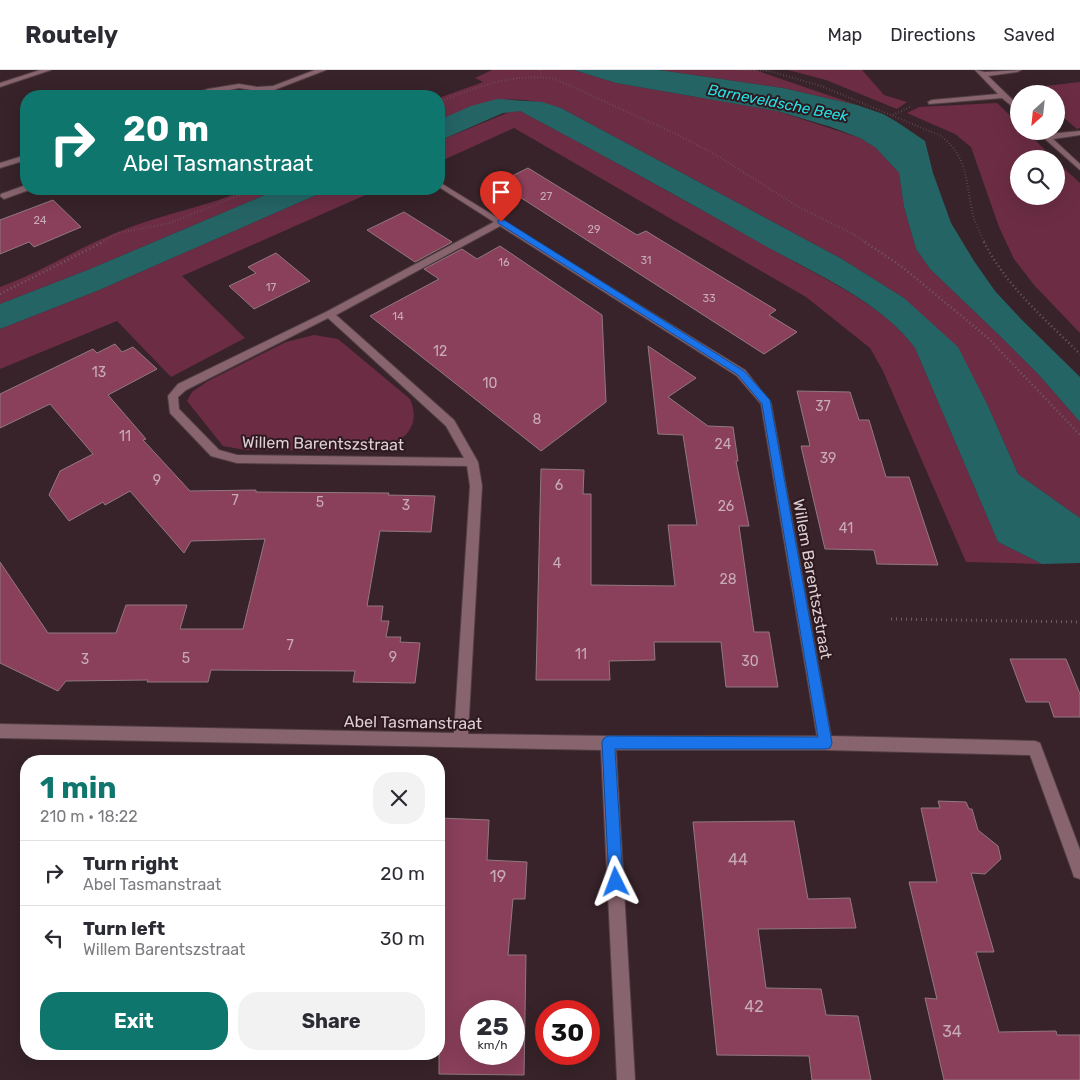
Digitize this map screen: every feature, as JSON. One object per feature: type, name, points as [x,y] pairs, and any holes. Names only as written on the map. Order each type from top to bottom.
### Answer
[{"type":"street","points":[[0,85],[47,70]]},
{"type":"street","points":[[214,90],[240,86],[257,89],[274,88],[322,70]]},
{"type":"street","points":[[981,72],[1017,70]]},
{"type":"street","points":[[981,72],[1010,102]]},
{"type":"street","points":[[932,102],[1004,96]]},
{"type":"street","points":[[1065,133],[1080,133]]},
{"type":"street","points":[[1050,140],[1080,168]]},
{"type":"street","points":[[0,166],[20,159]]},
{"type":"street","name":"Willem Barentszstraat","points":[[445,188],[741,373],[766,403],[825,743]]},
{"type":"street","points":[[1,195],[20,190]]},
{"type":"street","name":"Willem Barentszstraat","points":[[472,462],[237,459],[215,453],[174,410],[173,396],[182,387],[329,314],[501,222]]},
{"type":"street","points":[[329,314],[450,423],[472,462],[476,486],[461,740]]},
{"type":"street","name":"Abel Tasmanstraat","points":[[0,731],[461,740],[825,743]]},
{"type":"street","points":[[608,742],[626,1080]]},
{"type":"street","points":[[825,743],[1035,748],[1080,871]]},
{"type":"path","points":[[540,70],[542,75]]},
{"type":"path","points":[[739,70],[767,70],[820,86],[939,135],[951,143],[960,159],[977,227],[998,266],[1029,303],[1080,354]]},
{"type":"path","points":[[445,100],[496,82],[529,75],[542,75],[555,79],[692,142],[797,206],[851,233],[892,261],[988,338],[1080,435]]},
{"type":"path","points":[[0,294],[90,250],[118,233],[170,222],[240,195]]},
{"type":"path","points":[[891,620],[1080,622]]},
{"type":"shaded area","points":[[492,70],[574,70],[616,83],[777,111],[860,138],[876,148],[899,173],[904,207],[916,249],[930,269],[1039,375],[1080,422],[1080,518],[1018,474],[988,406],[904,298],[842,259],[561,108],[527,100],[498,100],[471,107],[445,118],[445,96],[483,82],[475,78]]},
{"type":"shaded area","points":[[659,70],[755,70],[857,105],[783,88]]},
{"type":"shaded area","points":[[788,70],[862,70],[884,95],[907,102],[897,109],[826,80]]},
{"type":"shaded area","points":[[1080,82],[1080,128],[1077,129],[1065,119],[1065,85],[1054,85]]},
{"type":"shaded area","points":[[997,103],[1010,115],[1010,140],[1035,140],[1045,150],[1010,150],[1010,205],[1065,205],[1065,169],[1080,183],[1080,333],[1034,285],[1014,259],[999,227],[971,147],[955,134],[907,113],[919,107]]},
{"type":"shaded area","points":[[512,111],[520,111],[830,281],[868,305],[902,332],[915,348],[998,542],[1042,564],[966,562],[883,371],[870,348],[806,297],[514,128],[445,159],[445,139]]},
{"type":"shaded area","points":[[233,195],[265,195],[90,269],[0,304],[0,287],[112,234]]},
{"type":"shaded area","points":[[316,195],[365,195],[182,276],[245,338],[171,377],[117,321],[0,369],[0,329],[97,291]]},
{"type":"shaded area","points":[[314,335],[338,339],[410,399],[414,419],[407,434],[392,444],[374,451],[245,450],[223,446],[187,401],[192,392],[208,381],[286,342]]},
{"type":"water","name":"Barneveldsche Beek","points":[[574,70],[659,70],[783,88],[857,105],[883,114],[925,141],[933,173],[951,223],[974,261],[995,291],[1080,377],[1080,422],[1039,375],[930,269],[916,249],[904,207],[899,173],[876,148],[860,138],[831,127],[777,111],[616,83]]},
{"type":"water","points":[[497,99],[542,102],[561,108],[842,259],[904,298],[958,347],[988,406],[1018,474],[1080,518],[1080,563],[1042,564],[998,542],[915,348],[885,317],[848,291],[520,111],[503,113],[445,138],[445,117],[471,106]]},
{"type":"water","points":[[265,195],[316,195],[97,291],[0,329],[0,304],[90,269]]},
{"type":"building","points":[[528,168],[637,235],[646,231],[776,310],[769,315],[797,332],[764,354],[498,183]]},
{"type":"building","points":[[53,200],[81,227],[34,247],[29,242],[0,254],[0,220]]},
{"type":"building","points":[[404,212],[452,242],[415,262],[367,230]]},
{"type":"building","points":[[500,246],[602,315],[606,402],[541,451],[370,316],[439,279],[424,269],[462,249],[477,259]]},
{"type":"building","points":[[276,253],[310,281],[254,309],[229,286],[256,273],[248,267]]},
{"type":"building","points":[[115,344],[122,352],[133,347],[157,369],[108,395],[146,439],[143,440],[190,491],[256,490],[256,492],[389,493],[388,495],[435,496],[431,532],[380,531],[367,606],[383,606],[381,621],[389,621],[386,637],[401,637],[400,642],[420,643],[415,683],[353,682],[355,671],[211,670],[208,682],[147,682],[148,680],[66,681],[58,691],[0,663],[0,562],[48,633],[116,633],[126,605],[187,605],[180,629],[243,629],[265,539],[191,541],[184,553],[130,491],[105,505],[103,502],[69,521],[49,495],[60,471],[93,454],[50,404],[0,428],[0,394],[93,349],[97,353]]},
{"type":"building","points":[[648,346],[696,378],[668,397],[708,426],[733,427],[738,461],[736,461],[749,526],[739,526],[754,632],[769,632],[778,687],[726,687],[721,642],[654,642],[655,660],[609,661],[610,680],[536,680],[541,469],[584,470],[583,494],[591,494],[591,585],[675,586],[668,525],[697,525],[683,435],[658,434]]},
{"type":"building","points":[[797,391],[850,392],[859,420],[869,420],[886,477],[909,477],[938,565],[877,564],[874,550],[825,549],[801,446],[810,446]]},
{"type":"building","points":[[1010,659],[1066,659],[1080,694],[1080,717],[1054,717],[1049,702],[1026,702]]},
{"type":"building","points":[[938,801],[966,802],[969,809],[972,809],[978,830],[998,846],[1001,859],[985,874],[971,873],[994,952],[976,952],[999,1032],[1056,1031],[1057,1035],[1080,1035],[1080,1080],[944,1080],[925,998],[937,999],[909,882],[937,882],[921,808],[940,808]]},
{"type":"building","points":[[445,818],[489,820],[487,860],[527,862],[525,899],[513,899],[508,955],[526,955],[525,1015],[525,1000],[460,1000],[460,1065],[524,1065],[524,1075],[439,1074],[439,1060],[445,1060]]},
{"type":"building","points":[[794,821],[808,899],[850,898],[856,928],[758,929],[766,988],[821,989],[826,1015],[858,1016],[871,1080],[812,1080],[809,1056],[717,1055],[693,822]]},
{"type":"route","points":[[501,222],[741,373],[766,403],[825,743],[608,742],[616,882]]}]
